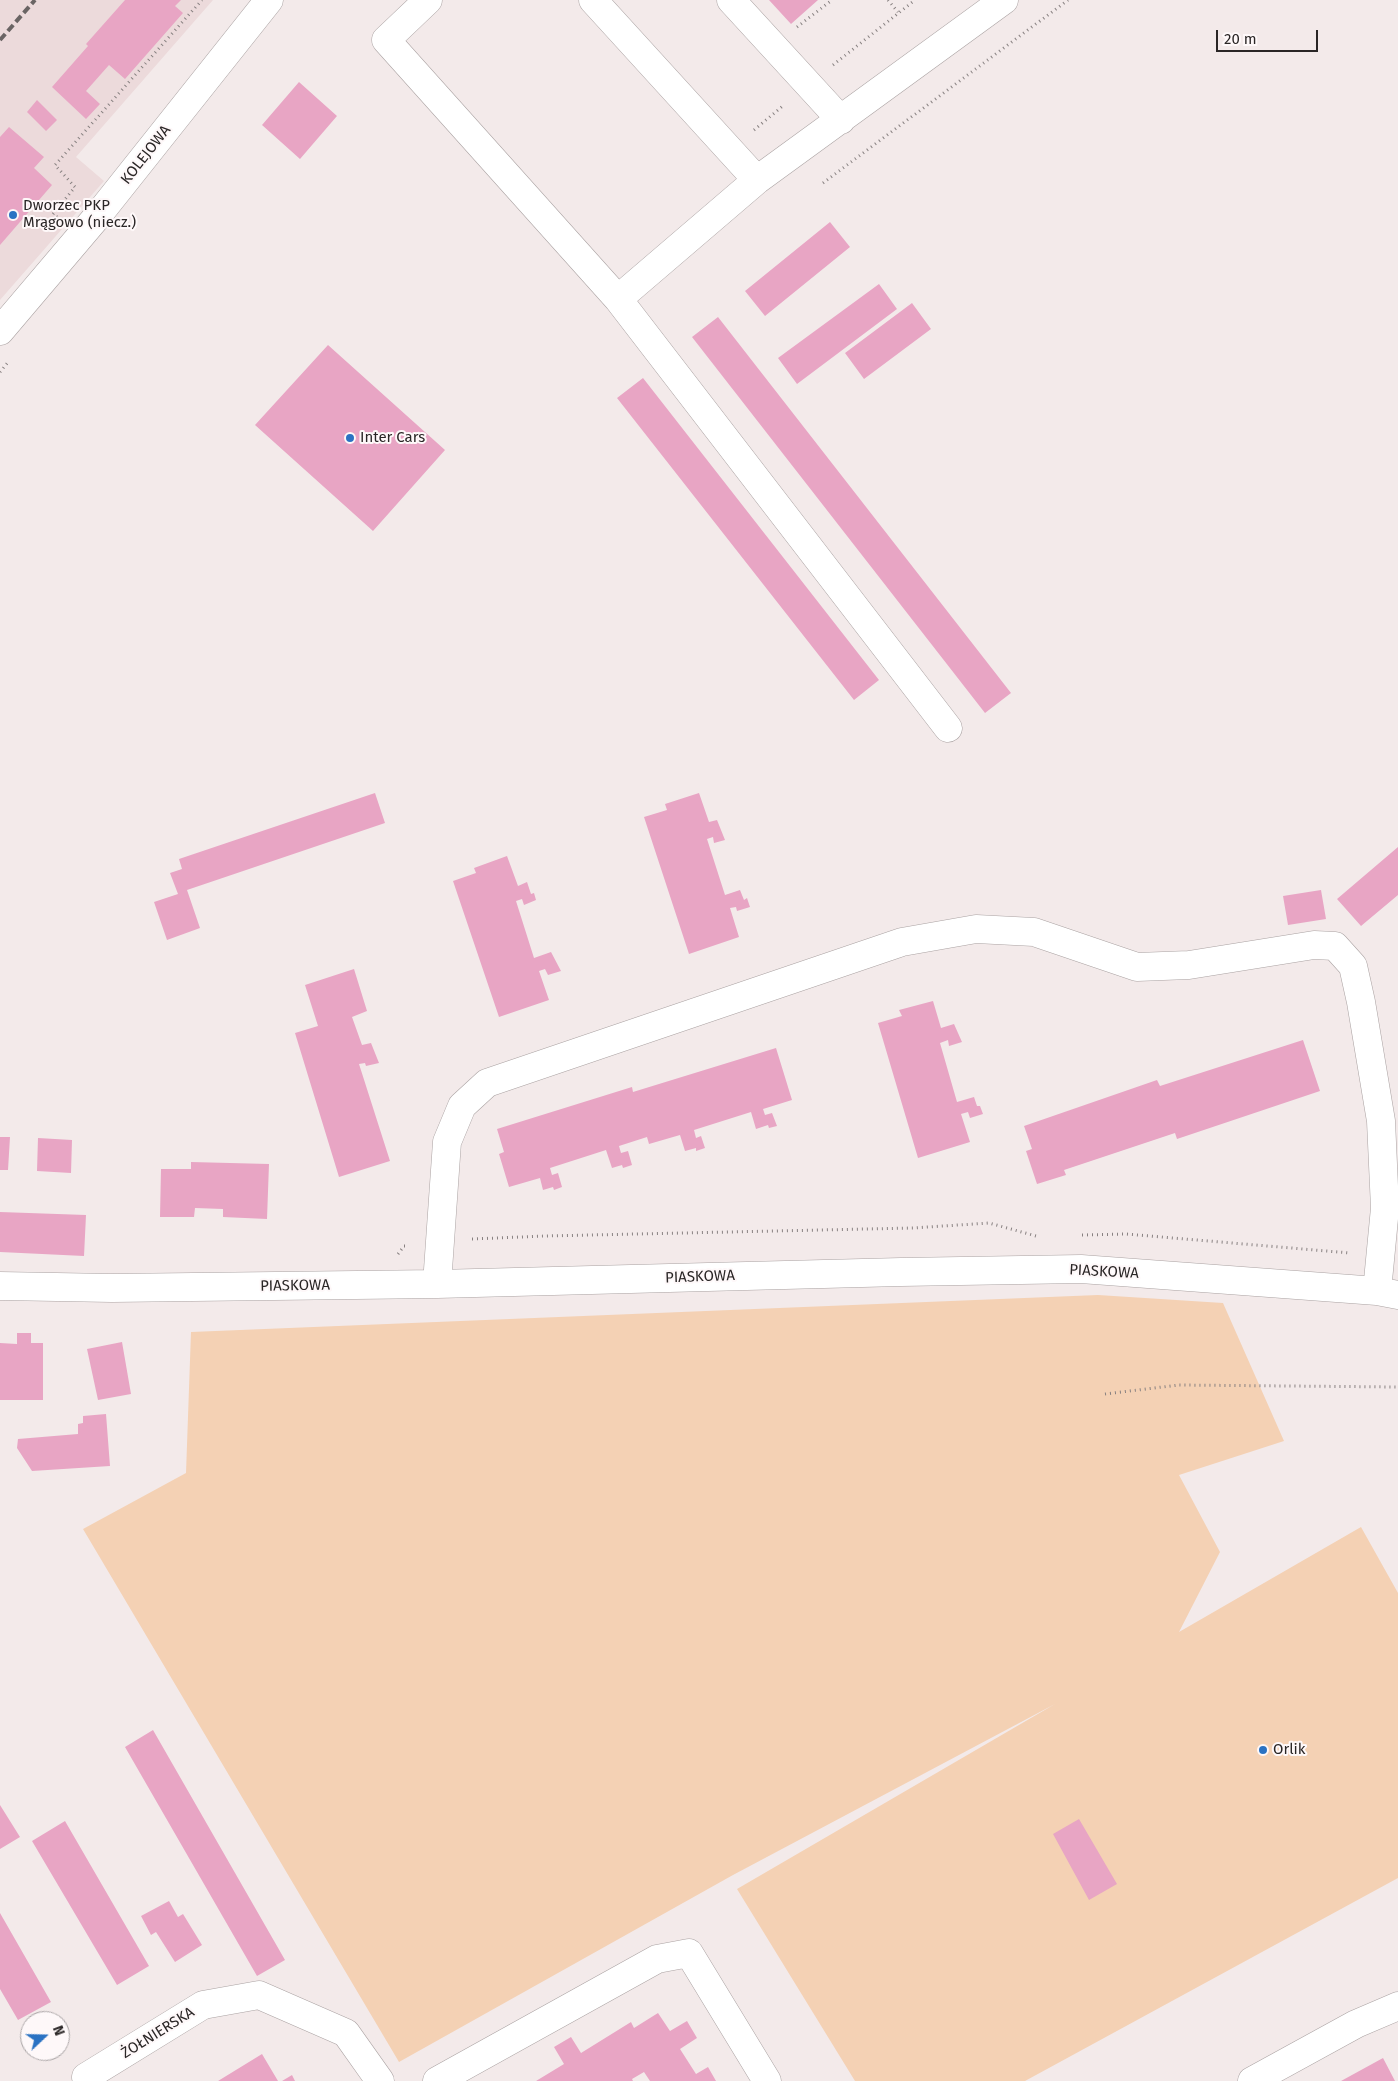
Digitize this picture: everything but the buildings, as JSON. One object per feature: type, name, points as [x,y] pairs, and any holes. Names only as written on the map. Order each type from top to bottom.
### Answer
[{"type":"street","name":"KOLEJOWA","points":[[0,331],[95,219],[269,0]]},
{"type":"street","points":[[428,0],[386,40],[618,299],[948,728]]},
{"type":"street","points":[[593,0],[758,180]]},
{"type":"street","points":[[731,0],[841,120]]},
{"type":"street","points":[[618,299],[758,180],[1004,0]]},
{"type":"street","points":[[436,1284],[448,1142],[462,1106],[487,1083],[902,942],[976,929],[1034,932],[1137,967],[1189,965],[1314,946],[1335,946],[1353,966],[1381,1121],[1385,1208],[1380,1255],[1388,1293]]},
{"type":"street","name":"PIASKOWA","points":[[0,1286],[120,1288],[436,1284],[1081,1269],[1388,1293]]},
{"type":"street","points":[[437,2081],[657,1959],[689,1953],[767,2081]]},
{"type":"street","name":"ŻOŁNIERSKA","points":[[86,2076],[202,2005],[258,1994],[346,2033],[380,2081]]},
{"type":"street","points":[[1252,2081],[1356,2024],[1398,2006]]},
{"type":"path","points":[[53,214],[76,188],[55,165],[202,0]]},
{"type":"path","points":[[772,46],[832,0]]},
{"type":"path","points":[[888,0],[898,12]]},
{"type":"path","points":[[823,183],[1068,0]]},
{"type":"path","points":[[471,1239],[912,1228],[989,1223],[1035,1236],[1044,1236]]},
{"type":"path","points":[[1080,1235],[1126,1234],[1380,1255]]},
{"type":"path","points":[[1106,1394],[1179,1385],[1398,1387]]},
{"type":"shaded area","points":[[0,0],[213,0],[76,157],[104,181],[0,300]]},
{"type":"shaded area","points":[[1098,1295],[1223,1303],[1284,1441],[1179,1475],[1220,1552],[1179,1632],[1361,1527],[1398,1593],[1398,1878],[1025,2081],[855,2081],[737,1889],[1055,1704],[733,1875],[399,2062],[83,1529],[186,1473],[191,1332]]},
{"type":"railway","points":[[0,40],[35,0]]},
{"type":"place","name":"Dworzec PKP Mrągowo (niecz.)","points":[[13,215]]},
{"type":"place","name":"Inter Cars","points":[[350,438]]},
{"type":"place","name":"Orlik","points":[[1263,1750]]}]
